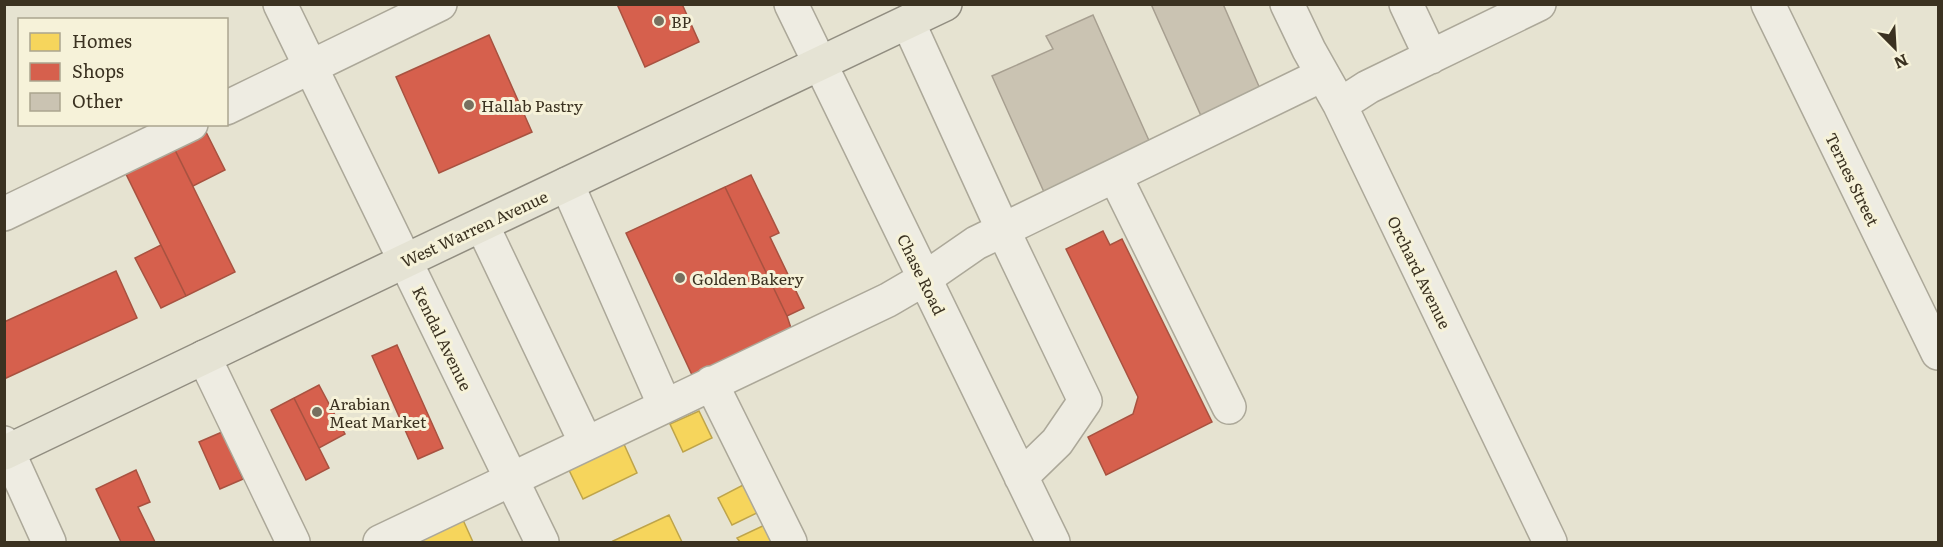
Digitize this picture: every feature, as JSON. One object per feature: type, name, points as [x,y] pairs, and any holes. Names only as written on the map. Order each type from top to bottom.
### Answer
[{"type":"main road","name":"West Warren Avenue","points":[[6,449],[945,4]]},
{"type":"street","name":"Kendal Avenue","points":[[280,4],[542,543]]},
{"type":"street","points":[[228,107],[440,4]]},
{"type":"street","name":"Chase Road","points":[[791,4],[1053,543]]},
{"type":"street","name":"Orchard Avenue","points":[[1287,4],[1322,75],[1340,105],[1550,543]]},
{"type":"street","points":[[1406,4],[1431,57]]},
{"type":"street","points":[[1340,105],[1368,87],[1539,4]]},
{"type":"street","name":"Ternes Street","points":[[1768,4],[1938,354]]},
{"type":"street","points":[[908,22],[1003,230],[1085,401],[1057,442],[1021,477]]},
{"type":"street","points":[[380,543],[511,478],[888,300],[924,279],[976,243],[1322,75]]},
{"type":"street","points":[[4,214],[187,126]]},
{"type":"street","points":[[1115,176],[1229,406]]},
{"type":"street","points":[[567,184],[665,406]]},
{"type":"street","points":[[482,225],[586,443]]},
{"type":"street","points":[[204,357],[294,543]]},
{"type":"street","points":[[711,383],[790,543]]},
{"type":"street","points":[[6,449],[49,543]]},
{"type":"building: Homes","points":[[699,411],[712,438],[683,452],[670,424]]},
{"type":"building: Homes","points":[[623,442],[637,473],[583,499],[568,468]]},
{"type":"building: Homes","points":[[745,484],[759,512],[732,525],[718,498]]},
{"type":"building: Homes","points":[[669,515],[682,542],[613,541]]},
{"type":"building: Homes","points":[[463,520],[473,542],[416,542]]},
{"type":"building: Homes","points":[[767,524],[775,542],[740,542],[737,538]]},
{"type":"building: Shops","points":[[617,4],[682,4],[699,42],[645,67]]},
{"type":"building: Shops","points":[[489,35],[532,132],[439,173],[396,77]]},
{"type":"building: Shops","points":[[206,132],[225,170],[193,186],[174,148]]},
{"type":"building: Shops","points":[[174,148],[235,272],[186,296],[125,172]]},
{"type":"building: Shops","points":[[751,175],[779,233],[770,237],[804,308],[787,316],[725,187]]},
{"type":"building: Shops","points":[[725,187],[792,331],[693,377],[626,233]]},
{"type":"building: Shops","points":[[1103,231],[1110,245],[1122,239],[1212,422],[1106,475],[1088,437],[1133,414],[1138,397],[1066,249]]},
{"type":"building: Shops","points":[[161,245],[186,296],[161,308],[135,258]]},
{"type":"building: Shops","points":[[116,271],[137,318],[4,379],[4,322]]},
{"type":"building: Shops","points":[[397,345],[443,448],[418,459],[372,356]]},
{"type":"building: Shops","points":[[319,385],[345,434],[319,448],[294,398]]},
{"type":"building: Shops","points":[[294,398],[329,468],[306,480],[271,410]]},
{"type":"building: Shops","points":[[222,432],[243,479],[220,489],[199,442]]},
{"type":"building: Shops","points":[[136,470],[150,502],[138,507],[155,542],[121,542],[96,489]]},
{"type":"building: Other","points":[[1151,4],[1223,4],[1261,91],[1202,118]]},
{"type":"building: Other","points":[[1093,15],[1151,145],[1044,192],[992,76],[1053,49],[1046,36]]},
{"type":"place","name":"BP","points":[[659,21]]},
{"type":"place","name":"Hallab Pastry","points":[[469,105]]},
{"type":"place","name":"Golden Bakery","points":[[680,278]]},
{"type":"place","name":"Arabian Meat Market","points":[[317,412]]}]
